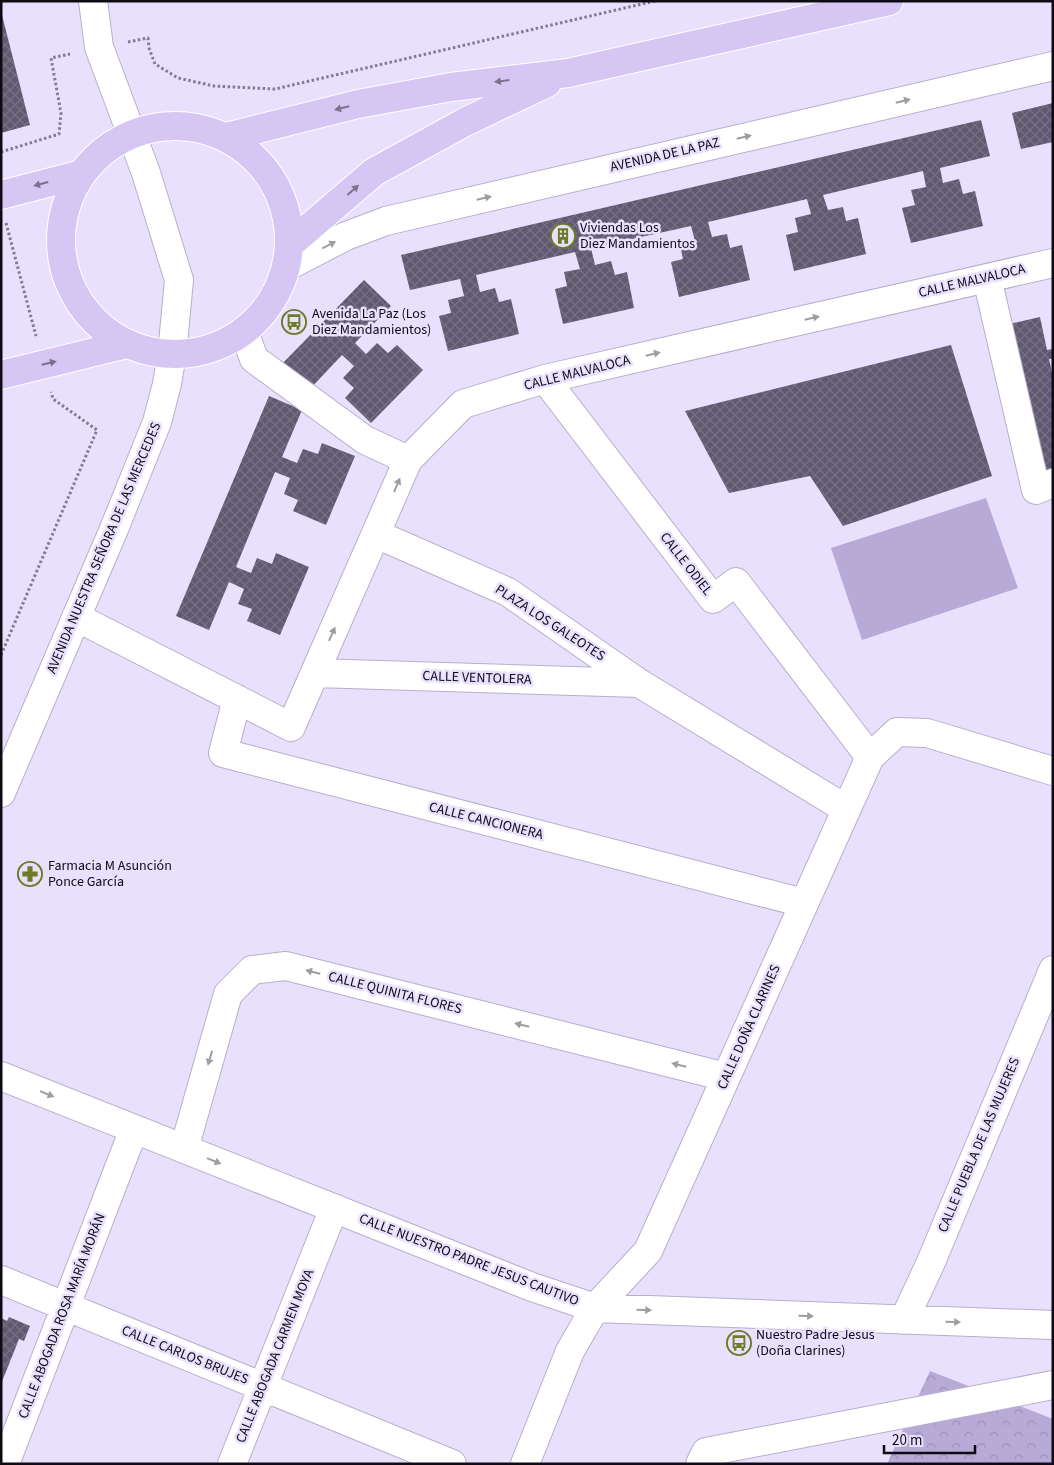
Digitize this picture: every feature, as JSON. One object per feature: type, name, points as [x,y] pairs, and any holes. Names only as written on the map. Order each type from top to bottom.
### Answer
[{"type":"main road","points":[[226,137],[358,104],[450,87],[568,73],[889,1]]},
{"type":"main road","points":[[288,256],[374,172],[465,122],[568,73]]},
{"type":"main road","points":[[163,126],[195,127],[226,137],[258,161],[280,195],[288,219],[288,256],[270,302],[244,331],[210,348],[172,354],[144,350],[127,344],[109,334],[95,322],[75,297],[63,266],[60,234],[67,202],[82,174],[104,150],[132,134],[163,126]]},
{"type":"main road","points":[[3,207],[82,174]]},
{"type":"main road","points":[[1,375],[127,344]]},
{"type":"street","name":"AVENIDA NUESTRA SEÑORA DE LAS MERCEDES","points":[[1,792],[114,529],[157,422],[167,384],[172,354],[179,280],[146,173],[99,47],[93,1]]},
{"type":"street","name":"AVENIDA DE LA PAZ","points":[[288,256],[386,221],[1053,66]]},
{"type":"street","name":"CALLE MALVALOCA","points":[[237,699],[291,727],[408,460],[463,404],[545,379],[1053,263]]},
{"type":"street","points":[[987,278],[1036,490],[1053,483]]},
{"type":"street","points":[[244,331],[254,358],[365,440],[408,460]]},
{"type":"street","name":"CALLE ODIEL","points":[[545,379],[713,599],[736,582],[870,757]]},
{"type":"street","name":"PLAZA LOS GALEOTES","points":[[376,534],[508,592],[639,682],[846,809]]},
{"type":"street","points":[[76,617],[237,699]]},
{"type":"street","name":"CALLE VENTOLERA","points":[[315,673],[639,682]]},
{"type":"street","name":"CALLE CANCIONERA","points":[[237,699],[223,753],[804,903]]},
{"type":"street","name":"CALLE DOÑA CLARINES","points":[[525,1464],[570,1351],[595,1308],[648,1251],[870,757],[897,732],[927,733],[1053,771]]},
{"type":"street","name":"CALLE QUINITA FLORES","points":[[184,1149],[228,994],[252,970],[286,966],[726,1076]]},
{"type":"street","name":"CALLE PUEBLA DE LAS MUJERES","points":[[904,1320],[1053,970]]},
{"type":"street","name":"CALLE NUESTRO PADRE JESUS CAUTIVO","points":[[1,1076],[532,1287],[595,1308],[1053,1325]]},
{"type":"street","name":"CALLE ABOGADA ROSA MARÍA MORÁN","points":[[5,1464],[134,1129]]},
{"type":"street","name":"CALLE ABOGADA CARMEN MOYA","points":[[232,1464],[334,1208]]},
{"type":"street","name":"CALLE CARLOS BRUJES","points":[[8,1283],[445,1461]]},
{"type":"street","points":[[700,1464],[706,1452],[1053,1385]]},
{"type":"path","points":[[1,152],[59,134],[61,113],[51,58],[148,38],[149,48],[155,64],[178,78],[214,86],[275,88],[654,1]]},
{"type":"path","points":[[3,207],[37,341]]},
{"type":"path","points":[[1,655],[97,430],[54,399],[50,386]]},
{"type":"green space","points":[[986,498],[1018,588],[862,640],[831,548]]},
{"type":"green space","points":[[930,1371],[1053,1419],[1053,1464],[887,1464]]},
{"type":"building","points":[[1,16],[30,125],[1,133]]},
{"type":"building","points":[[1053,103],[1053,142],[1021,149],[1012,113]]},
{"type":"building","name":"Viviendas Los Diez Mandamientos","points":[[981,120],[990,156],[940,168],[943,183],[959,179],[963,194],[975,191],[983,226],[911,243],[902,208],[915,205],[911,190],[926,187],[923,171],[823,195],[828,210],[843,207],[846,221],[858,218],[866,254],[794,271],[786,235],[798,232],[795,218],[811,214],[807,199],[708,222],[712,237],[727,234],[730,248],[742,245],[750,280],[679,297],[671,262],[683,259],[680,245],[695,241],[691,226],[591,248],[595,265],[611,261],[615,275],[627,272],[634,308],[563,324],[555,289],[567,286],[564,272],[580,269],[575,252],[476,275],[480,292],[495,288],[499,302],[511,299],[519,334],[448,351],[439,316],[451,313],[448,300],[464,296],[460,279],[410,290],[401,255]]},
{"type":"building","points":[[364,280],[391,306],[355,343],[366,354],[377,343],[388,353],[397,345],[423,370],[371,423],[345,398],[354,388],[343,378],[354,366],[342,355],[307,392],[280,366]]},
{"type":"building","points":[[1040,317],[1047,350],[1052,349],[1053,354],[1053,359],[1049,359],[1053,377],[1053,472],[1045,474],[1009,324]]},
{"type":"building","points":[[951,345],[992,476],[843,526],[810,476],[729,493],[685,411]]},
{"type":"building","points":[[269,396],[302,410],[282,457],[297,463],[303,449],[318,454],[322,443],[355,456],[326,525],[293,511],[298,500],[284,494],[290,478],[275,472],[236,567],[251,573],[257,558],[272,564],[276,553],[309,567],[280,635],[247,621],[252,609],[238,604],[244,589],[229,582],[209,630],[176,616]]},
{"type":"building","points":[[9,1317],[30,1326],[24,1341],[19,1339],[1,1384],[1,1318],[7,1321]]},
{"type":"place","name":"Viviendas Los Diez Mandamientos","points":[[563,236]]},
{"type":"place","name":"Avenida La Paz (Los Diez Mandamientos)","points":[[294,322]]},
{"type":"place","name":"Farmacia M Asunción Ponce García","points":[[30,874]]},
{"type":"place","name":"Nuestro Padre Jesus (Doña Clarines)","points":[[739,1343]]}]
